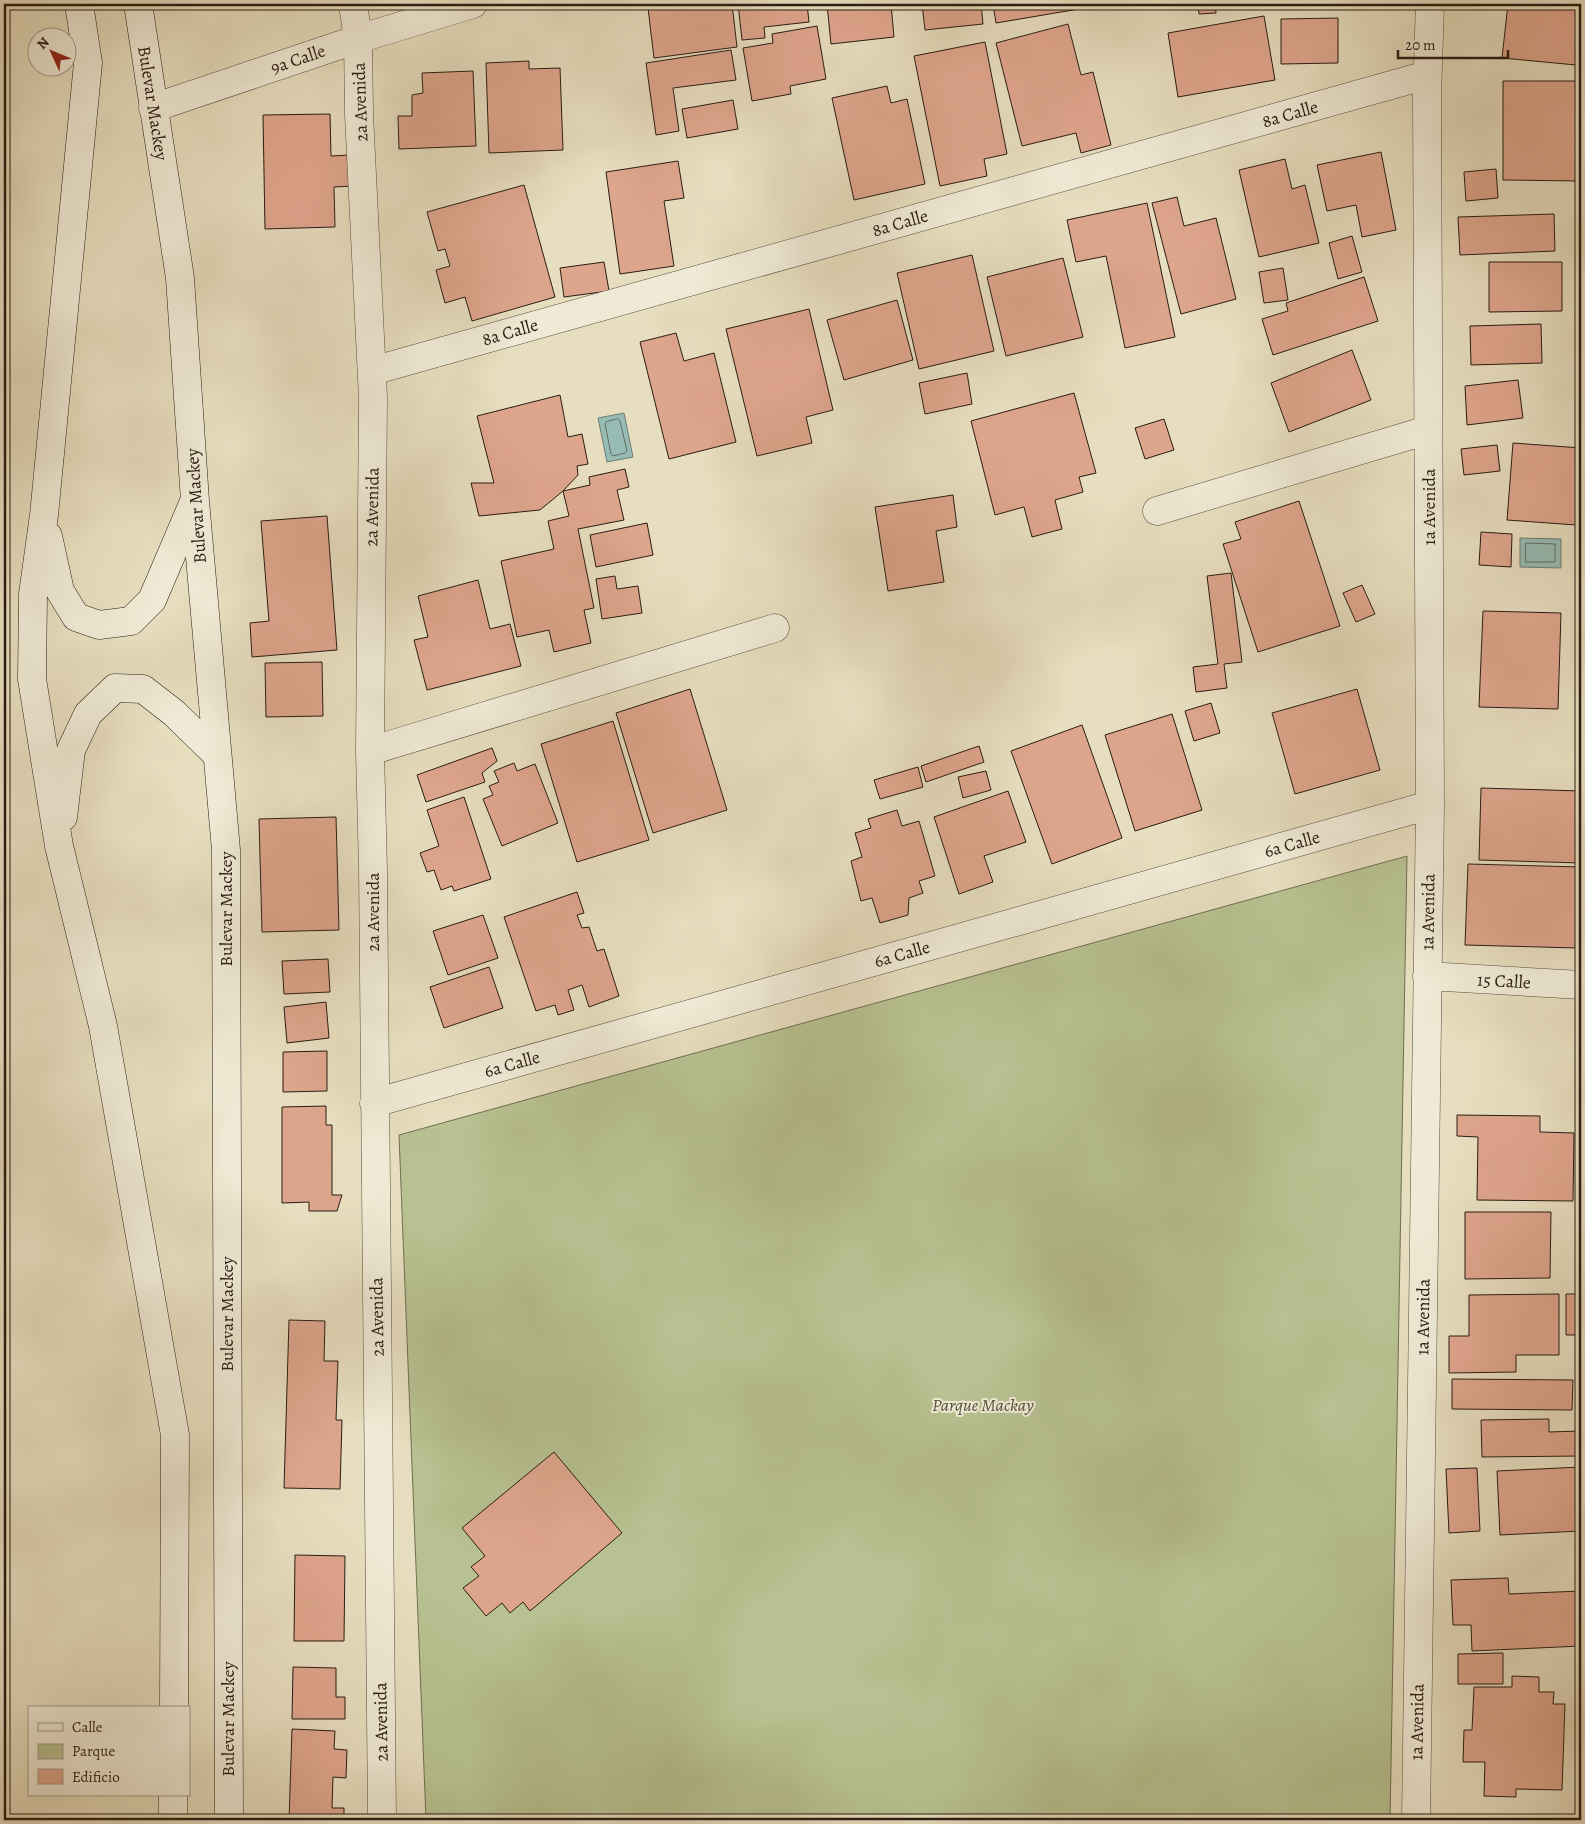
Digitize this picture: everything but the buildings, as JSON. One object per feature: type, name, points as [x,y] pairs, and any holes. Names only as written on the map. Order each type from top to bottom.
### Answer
[{"type":"street","points":[[80,4],[88,62],[44,515],[33,594],[32,678],[59,846],[103,1026],[175,1434],[174,1706]]},
{"type":"street","name":"Bulevar Mackey","points":[[138,4],[180,278],[195,501],[226,860],[229,1820]]},
{"type":"street","name":"2a Avenida","points":[[353,4],[358,39],[359,114],[373,398],[370,751],[373,869],[382,1820]]},
{"type":"street","name":"9a Calle","points":[[154,108],[358,39],[473,4]]},
{"type":"street","name":"1a Avenida","points":[[1416,1820],[1430,805],[1427,75],[1430,4]]},
{"type":"street","name":"8a Calle","points":[[372,371],[1427,75]]},
{"type":"street","points":[[1157,511],[1428,430]]},
{"type":"street","points":[[44,515],[60,591],[76,617],[99,625],[131,621],[152,600],[195,501]]},
{"type":"street","points":[[370,751],[775,628]]},
{"type":"street","points":[[59,846],[71,750],[88,714],[116,688],[143,689],[174,713],[217,755]]},
{"type":"street","name":"6a Calle","points":[[374,1102],[1430,805]]},
{"type":"street","name":"15 Calle","points":[[1427,976],[1581,985]]},
{"type":"street","points":[[173,1796],[173,1820]]},
{"type":"green space","name":"Parque Mackay","points":[[1407,856],[1390,1820],[426,1820],[399,1135]]},
{"type":"water","points":[[624,413],[633,457],[607,462],[598,418]]},
{"type":"water","points":[[1520,538],[1561,539],[1561,568],[1520,567]]}]
